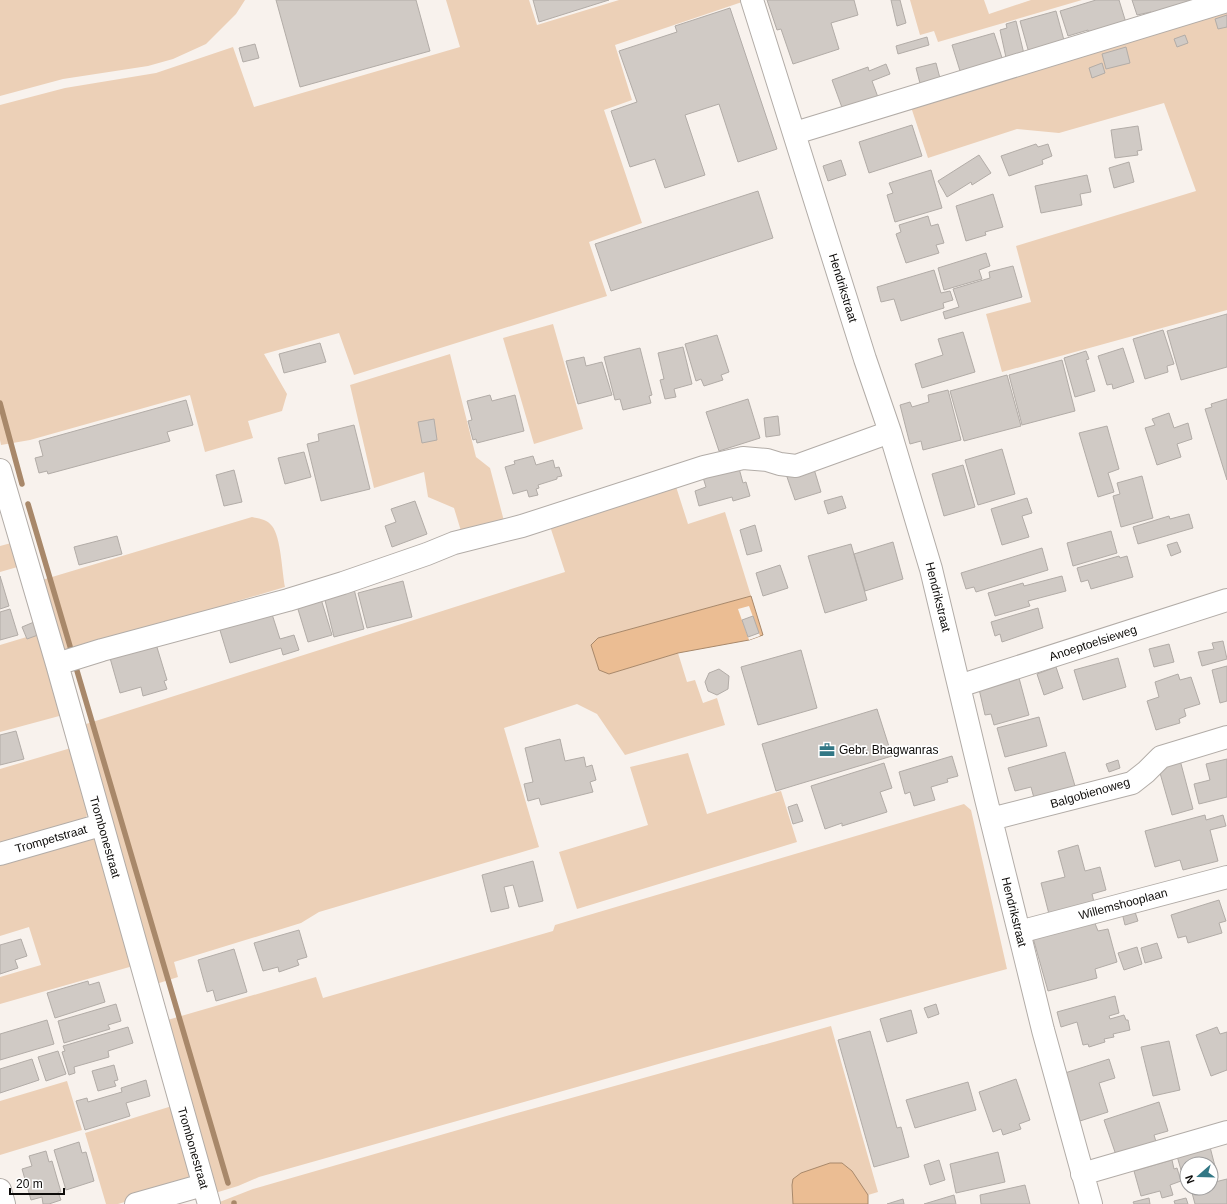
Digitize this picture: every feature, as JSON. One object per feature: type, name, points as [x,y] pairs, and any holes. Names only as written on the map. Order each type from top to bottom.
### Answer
[{"type":"street","name":"Hendrikstraat","points":[[752,0],[932,568],[1019,932],[1091,1204]]},
{"type":"street","points":[[795,132],[1227,1]]},
{"type":"street","points":[[57,664],[102,650],[288,600],[427,554],[454,543],[522,526],[704,467],[743,458],[767,460],[780,464],[796,466],[890,432]]},
{"type":"street","name":"Trombonestraat","points":[[0,470],[57,664],[101,825],[206,1194]]},
{"type":"street","name":"Anoeptoelsieweg","points":[[959,686],[1227,600]]},
{"type":"street","name":"Balgobienoweg","points":[[991,819],[1132,783],[1146,772],[1161,756],[1227,737]]},
{"type":"street","name":"Trompetstraat","points":[[0,854],[101,825]]},
{"type":"street","name":"Willemshooplaan","points":[[1019,932],[1227,877]]},
{"type":"street","points":[[1082,1174],[1227,1132]]},
{"type":"street","points":[[0,1190],[4,1204]]},
{"type":"street","points":[[136,1204],[206,1194]]},
{"type":"shaded area","points":[[0,0],[245,0],[236,14],[206,44],[173,59],[148,66],[63,79],[0,96]]},
{"type":"shaded area","points":[[446,0],[529,0],[537,25],[619,0],[745,0],[615,45],[632,100],[604,110],[642,223],[589,242],[607,296],[354,375],[339,333],[264,354],[287,394],[282,411],[248,421],[253,438],[205,452],[190,395],[30,440],[1,445],[0,105],[65,88],[156,73],[233,47],[254,107],[460,47]]},
{"type":"shaded area","points":[[910,0],[984,0],[989,14],[1031,0],[1082,0],[938,42],[934,31],[920,35]]},
{"type":"shaded area","points":[[1227,9],[1227,310],[1002,372],[986,314],[1031,302],[1016,246],[1196,191],[1164,103],[1059,133],[1017,129],[928,158],[910,104]]},
{"type":"shaded area","points":[[553,324],[583,429],[534,444],[503,338]]},
{"type":"shaded area","points":[[450,354],[476,457],[490,468],[504,521],[461,531],[454,508],[428,497],[424,472],[374,488],[350,385]]},
{"type":"shaded area","points":[[671,471],[688,524],[725,512],[751,596],[598,638],[591,645],[609,674],[678,653],[687,682],[695,680],[703,703],[717,698],[725,725],[625,755],[597,714],[577,704],[504,728],[539,847],[319,912],[301,923],[174,962],[178,977],[153,985],[83,725],[565,572],[547,517]]},
{"type":"shaded area","points":[[252,517],[268,522],[275,531],[279,546],[285,587],[231,603],[207,619],[63,650],[42,580]]},
{"type":"shaded area","points":[[15,542],[21,566],[0,572],[0,546]]},
{"type":"shaded area","points":[[751,596],[763,635],[749,640],[678,653],[609,674],[599,670],[591,645],[598,638]]},
{"type":"shaded area","points":[[40,633],[63,715],[0,732],[0,645]]},
{"type":"shaded area","points":[[71,748],[87,809],[87,815],[84,820],[0,847],[0,769]]},
{"type":"shaded area","points":[[688,753],[707,814],[781,791],[797,842],[577,909],[559,852],[648,825],[630,767]]},
{"type":"shaded area","points":[[964,804],[971,810],[1007,969],[676,1059],[259,1177],[238,1186],[215,1193],[164,1021],[316,977],[323,998],[553,931],[555,925]]},
{"type":"shaded area","points":[[95,835],[133,966],[0,1004],[0,977],[41,965],[29,927],[0,936],[0,859]]},
{"type":"shaded area","points":[[831,1026],[878,1192],[868,1195],[852,1171],[842,1163],[792,1185],[793,1204],[217,1203],[253,1189],[510,1115]]},
{"type":"shaded area","points":[[67,1081],[82,1130],[0,1155],[0,1101]]},
{"type":"shaded area","points":[[172,1106],[190,1176],[187,1181],[181,1185],[118,1204],[106,1204],[85,1133]]},
{"type":"shaded area","points":[[830,1163],[842,1163],[852,1171],[868,1195],[868,1204],[793,1204],[793,1179],[801,1173]]},
{"type":"pier","points":[[749,606],[760,636],[749,640],[738,609]]},
{"type":"building","points":[[276,0],[416,0],[430,51],[300,87]]},
{"type":"building","points":[[533,0],[609,0],[539,22]]},
{"type":"building","points":[[767,0],[854,0],[858,15],[831,23],[839,49],[793,64],[781,29],[777,30]]},
{"type":"building","points":[[891,0],[900,0],[906,23],[897,26]]},
{"type":"building","points":[[1096,0],[1119,0],[1127,26],[1090,37],[1088,30],[1068,36],[1060,11]]},
{"type":"building","points":[[1132,0],[1190,1],[1184,3],[1186,10],[1153,19],[1151,12],[1137,15]]},
{"type":"building","points":[[730,8],[777,149],[738,162],[719,104],[685,115],[705,175],[665,188],[655,159],[630,167],[611,111],[637,102],[619,51],[677,32],[675,26]]},
{"type":"building","points":[[1056,11],[1065,44],[1029,53],[1020,21]]},
{"type":"building","points":[[1227,15],[1227,27],[1218,29],[1215,19]]},
{"type":"building","points":[[1016,21],[1025,58],[1007,62],[1000,30],[1007,28],[1006,24]]},
{"type":"building","points":[[994,33],[1003,61],[961,74],[952,45]]},
{"type":"building","points":[[1185,35],[1188,43],[1177,47],[1174,39]]},
{"type":"building","points":[[927,37],[929,45],[898,54],[896,46]]},
{"type":"building","points":[[255,44],[259,58],[243,62],[239,48]]},
{"type":"building","points":[[1126,47],[1130,63],[1106,69],[1102,54]]},
{"type":"building","points":[[936,63],[941,82],[921,87],[916,68]]},
{"type":"building","points":[[1102,63],[1105,73],[1092,78],[1089,68]]},
{"type":"building","points":[[886,64],[890,74],[872,81],[879,100],[844,113],[832,80],[868,67],[869,71]]},
{"type":"building","points":[[912,125],[922,156],[869,173],[859,142]]},
{"type":"building","points":[[1138,126],[1142,150],[1137,151],[1138,155],[1115,158],[1111,130]]},
{"type":"building","points":[[1036,144],[1038,147],[1048,144],[1052,156],[1042,160],[1043,164],[1009,176],[1001,156]]},
{"type":"building","points":[[979,155],[991,173],[972,185],[971,182],[947,197],[938,181]]},
{"type":"building","points":[[841,160],[846,175],[828,181],[823,166]]},
{"type":"building","points":[[1129,162],[1134,182],[1114,188],[1109,168]]},
{"type":"building","points":[[931,170],[942,208],[895,222],[887,195],[893,193],[889,183]]},
{"type":"building","points":[[1087,175],[1091,192],[1080,194],[1082,205],[1041,213],[1035,186]]},
{"type":"building","points":[[758,191],[773,238],[611,291],[595,244]]},
{"type":"building","points":[[993,194],[1003,227],[985,232],[986,235],[966,241],[956,206]]},
{"type":"building","points":[[928,216],[931,226],[938,224],[944,243],[936,245],[939,253],[906,263],[896,234],[901,232],[899,225]]},
{"type":"building","points":[[986,253],[990,266],[979,270],[982,279],[944,290],[938,268]]},
{"type":"building","points":[[1013,266],[1022,297],[945,319],[943,312],[959,307],[953,289],[990,278],[989,272]]},
{"type":"building","points":[[934,270],[941,293],[950,291],[953,300],[943,303],[944,308],[901,321],[894,299],[881,302],[877,287]]},
{"type":"building","points":[[1227,314],[1227,367],[1181,380],[1167,331]]},
{"type":"building","points":[[1163,330],[1174,364],[1167,366],[1168,372],[1145,379],[1133,339]]},
{"type":"building","points":[[963,332],[975,372],[922,388],[915,364],[943,355],[938,339]]},
{"type":"building","points":[[717,335],[729,372],[721,375],[723,380],[704,386],[701,379],[696,381],[685,344]]},
{"type":"building","points":[[320,343],[326,362],[284,373],[279,354]]},
{"type":"building","points":[[683,347],[692,384],[674,389],[676,397],[665,399],[660,380],[664,379],[658,353]]},
{"type":"building","points":[[640,348],[652,395],[649,396],[651,403],[623,410],[620,399],[615,400],[604,357]]},
{"type":"building","points":[[1123,348],[1134,382],[1113,389],[1112,384],[1107,385],[1098,356]]},
{"type":"building","points":[[1086,351],[1089,359],[1086,360],[1095,391],[1075,397],[1064,358]]},
{"type":"building","points":[[584,357],[586,366],[602,362],[612,395],[578,404],[566,361]]},
{"type":"building","points":[[1062,360],[1075,411],[1022,425],[1009,375]]},
{"type":"building","points":[[1007,375],[1021,426],[964,441],[950,391]]},
{"type":"building","points":[[948,390],[961,440],[923,450],[921,441],[910,444],[900,405],[910,402],[912,407],[929,402],[928,395]]},
{"type":"building","points":[[490,395],[492,401],[515,395],[524,431],[477,443],[476,439],[473,440],[468,421],[472,420],[467,401]]},
{"type":"building","points":[[748,399],[760,438],[719,451],[706,412]]},
{"type":"building","points":[[1227,399],[1227,480],[1205,409],[1212,407],[1211,404]]},
{"type":"building","points":[[186,400],[193,425],[167,432],[170,441],[48,474],[47,471],[39,473],[35,458],[43,456],[39,441]]},
{"type":"building","points":[[1169,413],[1174,428],[1188,423],[1192,439],[1177,444],[1181,457],[1157,465],[1145,428],[1155,425],[1152,419]]},
{"type":"building","points":[[778,416],[780,435],[766,437],[764,418]]},
{"type":"building","points":[[434,419],[437,440],[422,443],[418,422]]},
{"type":"building","points":[[354,425],[370,489],[321,501],[307,444],[319,441],[318,434]]},
{"type":"building","points":[[1107,426],[1119,469],[1108,473],[1114,492],[1098,497],[1079,433]]},
{"type":"building","points":[[1002,449],[1015,494],[978,505],[965,460]]},
{"type":"building","points":[[304,452],[311,477],[285,484],[278,458]]},
{"type":"building","points":[[533,456],[536,465],[553,460],[555,468],[559,467],[562,476],[538,485],[539,488],[536,489],[538,495],[529,497],[527,490],[513,494],[505,467],[515,464],[514,461]]},
{"type":"building","points":[[737,461],[743,483],[746,482],[750,496],[733,501],[732,497],[699,506],[695,491],[706,487],[701,471]]},
{"type":"building","points":[[963,465],[975,507],[944,516],[932,474]]},
{"type":"building","points":[[814,469],[821,492],[795,500],[787,477]]},
{"type":"building","points":[[234,470],[242,502],[224,506],[216,475]]},
{"type":"building","points":[[1142,476],[1153,518],[1121,527],[1113,496],[1120,494],[1117,483]]},
{"type":"building","points":[[842,496],[846,508],[828,514],[824,501]]},
{"type":"building","points":[[1027,498],[1032,513],[1022,516],[1029,537],[1002,545],[991,509]]},
{"type":"building","points":[[415,501],[427,534],[392,547],[385,526],[396,522],[391,509]]},
{"type":"building","points":[[1189,514],[1193,528],[1138,544],[1133,527],[1169,516],[1170,519]]},
{"type":"building","points":[[755,525],[762,551],[747,555],[740,530]]},
{"type":"building","points":[[1111,531],[1117,553],[1073,566],[1067,543]]},
{"type":"building","points":[[117,536],[122,554],[79,565],[74,547]]},
{"type":"building","points":[[893,542],[903,579],[865,591],[854,554]]},
{"type":"building","points":[[1177,542],[1181,552],[1171,556],[1167,545]]},
{"type":"building","points":[[851,544],[867,600],[825,613],[808,556]]},
{"type":"building","points":[[1042,548],[1048,570],[976,592],[974,587],[966,589],[961,573]]},
{"type":"building","points":[[1119,556],[1120,558],[1127,556],[1133,577],[1091,589],[1088,580],[1081,582],[1077,568]]},
{"type":"building","points":[[780,565],[788,588],[763,596],[756,573]]},
{"type":"building","points":[[0,576],[9,606],[0,609]]},
{"type":"building","points":[[1062,576],[1066,591],[1028,601],[1030,606],[995,616],[988,593],[1023,583],[1024,586]]},
{"type":"building","points":[[403,581],[412,617],[367,628],[358,593]]},
{"type":"building","points":[[354,589],[364,629],[334,637],[324,596]]},
{"type":"building","points":[[321,599],[332,635],[308,642],[297,606]]},
{"type":"building","points":[[1038,608],[1043,628],[1002,642],[1000,634],[995,636],[991,622]]},
{"type":"building","points":[[10,609],[18,635],[0,640],[0,612]]},
{"type":"building","points":[[271,611],[280,639],[294,635],[299,650],[283,655],[281,648],[230,663],[219,627]]},
{"type":"building","points":[[753,616],[759,633],[748,637],[742,620]]},
{"type":"building","points":[[34,622],[38,635],[27,639],[22,627]]},
{"type":"building","points":[[1223,641],[1227,659],[1202,666],[1198,652],[1214,649],[1212,643]]},
{"type":"building","points":[[156,644],[167,680],[164,681],[167,689],[143,696],[141,687],[120,693],[110,658]]},
{"type":"building","points":[[1169,644],[1174,662],[1154,667],[1149,649]]},
{"type":"building","points":[[801,650],[817,708],[758,725],[741,667]]},
{"type":"building","points":[[1118,658],[1126,687],[1083,700],[1074,670]]},
{"type":"building","points":[[1227,666],[1227,701],[1220,703],[1212,670]]},
{"type":"building","points":[[1056,667],[1063,688],[1044,695],[1037,674]]},
{"type":"building","points":[[719,669],[729,676],[728,689],[717,695],[708,691],[705,682],[709,673]]},
{"type":"building","points":[[1178,674],[1180,680],[1191,677],[1200,704],[1184,709],[1186,716],[1179,719],[1180,723],[1156,730],[1147,701],[1159,697],[1155,682]]},
{"type":"building","points":[[1019,678],[1029,715],[994,725],[991,714],[985,715],[979,689]]},
{"type":"building","name":"Gebr. Bhagwanras","points":[[877,709],[892,756],[776,791],[762,744]]},
{"type":"building","points":[[1039,717],[1047,746],[1005,757],[997,728]]},
{"type":"building","points":[[16,731],[24,759],[0,765],[0,735]]},
{"type":"building","points":[[560,739],[565,761],[584,757],[586,767],[592,765],[596,780],[590,782],[593,792],[541,805],[539,798],[528,801],[524,784],[533,782],[525,748]]},
{"type":"building","points":[[1065,752],[1075,786],[1034,798],[1031,787],[1015,791],[1008,768]]},
{"type":"building","points":[[952,756],[958,776],[947,779],[948,782],[931,787],[935,800],[914,806],[910,792],[905,794],[899,772]]},
{"type":"building","points":[[1227,759],[1227,797],[1199,804],[1194,784],[1210,780],[1206,764]]},
{"type":"building","points":[[1118,760],[1120,768],[1109,772],[1106,764]]},
{"type":"building","points":[[1180,760],[1193,809],[1172,815],[1158,766]]},
{"type":"building","points":[[884,763],[892,788],[880,792],[887,812],[842,826],[842,823],[825,829],[811,786]]},
{"type":"building","points":[[797,804],[803,821],[793,824],[788,807]]},
{"type":"building","points":[[1205,815],[1206,820],[1223,815],[1226,826],[1210,830],[1218,861],[1183,870],[1180,860],[1155,867],[1145,831]]},
{"type":"building","points":[[1078,845],[1085,871],[1100,867],[1106,890],[1092,894],[1094,902],[1049,914],[1041,883],[1065,877],[1058,851]]},
{"type":"building","points":[[533,861],[543,901],[519,907],[513,885],[504,887],[509,908],[491,912],[482,875]]},
{"type":"building","points":[[1219,900],[1226,921],[1219,923],[1222,933],[1188,943],[1186,936],[1178,938],[1171,915]]},
{"type":"building","points":[[1134,909],[1138,921],[1125,925],[1122,913]]},
{"type":"building","points":[[1094,921],[1098,931],[1108,929],[1117,962],[1095,969],[1097,978],[1048,991],[1033,938]]},
{"type":"building","points":[[299,930],[307,957],[297,960],[299,965],[279,972],[278,967],[263,971],[254,943]]},
{"type":"building","points":[[21,939],[27,956],[15,960],[18,968],[0,974],[0,945]]},
{"type":"building","points":[[1157,943],[1162,958],[1145,963],[1141,948]]},
{"type":"building","points":[[1137,947],[1142,964],[1124,970],[1118,953]]},
{"type":"building","points":[[234,949],[247,992],[216,1001],[213,990],[207,992],[198,960]]},
{"type":"building","points":[[88,981],[89,985],[99,982],[105,1002],[55,1018],[47,993]]},
{"type":"building","points":[[1115,996],[1119,1013],[1109,1016],[1110,1019],[1124,1015],[1126,1020],[1128,1020],[1130,1030],[1113,1034],[1114,1037],[1104,1039],[1105,1042],[1089,1047],[1088,1044],[1083,1045],[1077,1022],[1061,1027],[1057,1012]]},
{"type":"building","points":[[116,1004],[121,1021],[108,1025],[110,1029],[64,1043],[58,1021]]},
{"type":"building","points":[[936,1004],[939,1014],[928,1018],[924,1008]]},
{"type":"building","points":[[911,1010],[917,1033],[887,1042],[880,1019]]},
{"type":"building","points":[[47,1020],[54,1044],[0,1060],[0,1034]]},
{"type":"building","points":[[128,1027],[133,1043],[108,1051],[109,1057],[74,1067],[75,1073],[69,1075],[62,1052],[65,1051],[63,1046]]},
{"type":"building","points":[[1217,1027],[1220,1034],[1227,1032],[1227,1070],[1211,1076],[1196,1035]]},
{"type":"building","points":[[870,1031],[897,1128],[901,1127],[909,1157],[874,1167],[838,1040]]},
{"type":"building","points":[[1169,1041],[1180,1090],[1153,1096],[1141,1047]]},
{"type":"building","points":[[58,1051],[66,1074],[46,1081],[38,1057]]},
{"type":"building","points":[[32,1059],[39,1080],[0,1093],[0,1069]]},
{"type":"building","points":[[1109,1059],[1115,1078],[1099,1083],[1108,1112],[1080,1121],[1065,1073]]},
{"type":"building","points":[[114,1065],[118,1080],[114,1081],[116,1086],[98,1091],[92,1071]]},
{"type":"building","points":[[1016,1079],[1030,1120],[1019,1124],[1021,1129],[1003,1135],[1001,1129],[993,1132],[979,1092]]},
{"type":"building","points":[[146,1080],[150,1096],[126,1103],[130,1116],[85,1130],[76,1101],[87,1098],[88,1102],[122,1092],[121,1088]]},
{"type":"building","points":[[968,1082],[976,1110],[915,1128],[906,1100]]},
{"type":"building","points":[[1159,1102],[1168,1131],[1154,1135],[1157,1145],[1117,1158],[1104,1120]]},
{"type":"building","points":[[79,1142],[82,1153],[86,1152],[94,1181],[66,1190],[54,1150]]},
{"type":"building","points":[[1210,1147],[1212,1156],[1179,1156],[1179,1163],[1177,1156]]},
{"type":"building","points":[[46,1151],[49,1162],[52,1161],[61,1192],[58,1192],[61,1200],[49,1204],[43,1204],[42,1197],[31,1200],[22,1169],[32,1166],[29,1156]]},
{"type":"building","points":[[998,1152],[1005,1182],[956,1193],[950,1164]]},
{"type":"building","points":[[939,1160],[945,1180],[930,1185],[924,1165]]},
{"type":"building","points":[[1172,1160],[1174,1169],[1177,1168],[1179,1182],[1170,1185],[1173,1195],[1162,1198],[1160,1191],[1141,1196],[1134,1171]]},
{"type":"building","points":[[1227,1179],[1227,1204],[1195,1204],[1193,1196],[1219,1196],[1219,1181]]},
{"type":"building","points":[[1025,1185],[1030,1204],[981,1204],[980,1195]]},
{"type":"building","points":[[954,1195],[956,1204],[924,1204]]},
{"type":"building","points":[[1149,1198],[1150,1204],[1134,1204],[1133,1202]]},
{"type":"building","points":[[1186,1198],[1188,1204],[1175,1204],[1174,1201]]},
{"type":"building","points":[[903,1199],[904,1204],[887,1204]]},
{"type":"waterway","points":[[0,403],[22,484]]},
{"type":"waterway","points":[[28,504],[72,653]]},
{"type":"waterway","points":[[75,664],[228,1183]]},
{"type":"place","name":"Gebr. Bhagwanras","points":[[827,750]]}]
